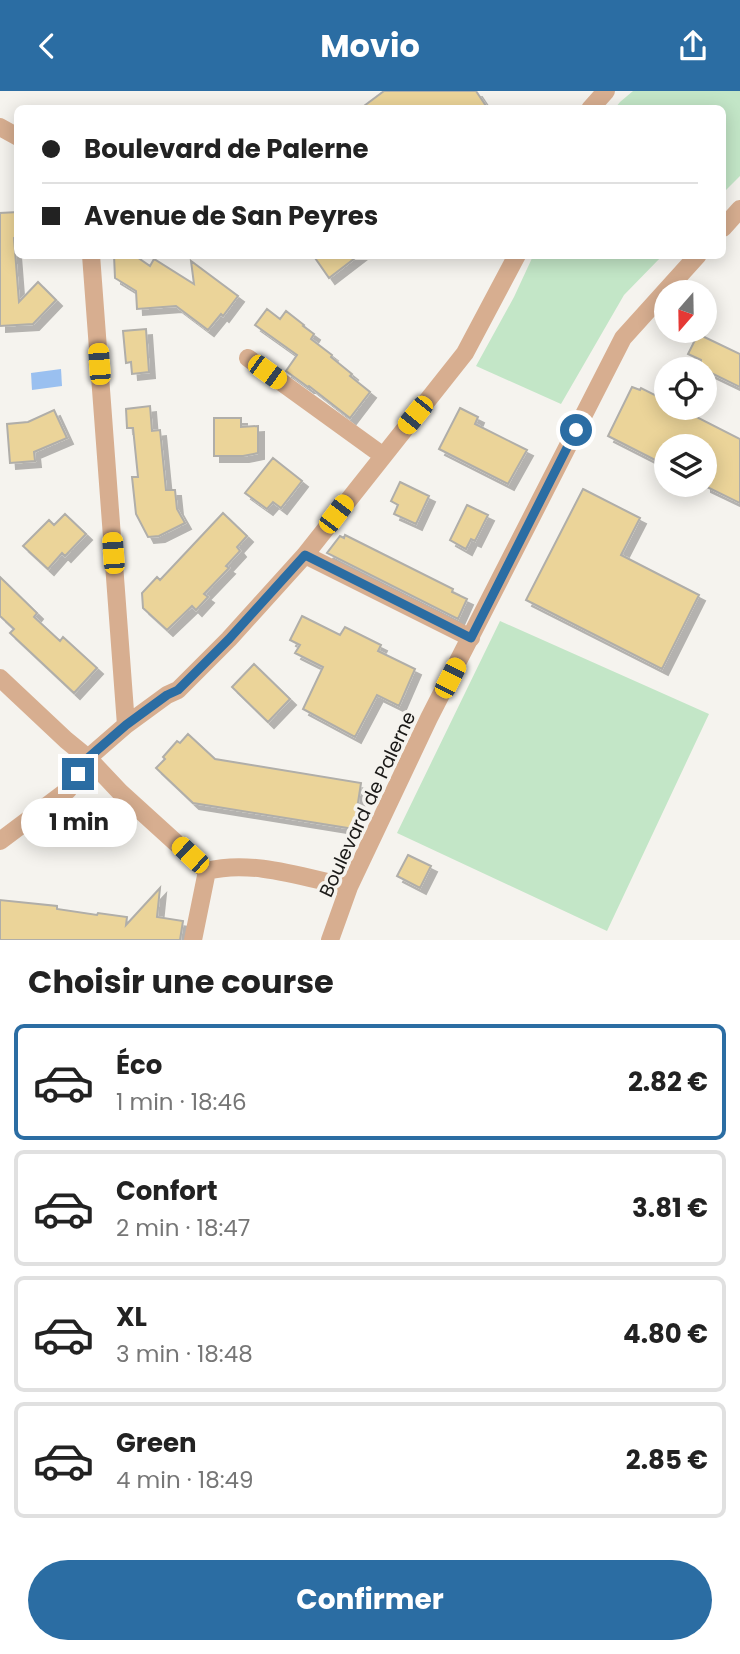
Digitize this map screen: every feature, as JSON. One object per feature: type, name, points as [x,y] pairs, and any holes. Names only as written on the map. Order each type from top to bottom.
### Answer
[{"type":"street","points":[[594,105],[606,91]]},
{"type":"street","points":[[726,225],[740,209]]},
{"type":"street","points":[[91,259],[126,725]]},
{"type":"street","points":[[0,841],[68,790],[88,758],[126,725],[178,690],[229,639],[305,555],[465,353],[515,259]]},
{"type":"street","name":"Boulevard de Palerne","points":[[330,940],[349,887],[429,718],[624,338],[694,259]]},
{"type":"street","points":[[248,358],[382,456]]},
{"type":"street","points":[[305,555],[471,638]]},
{"type":"street","points":[[0,678],[207,871]]},
{"type":"street","points":[[207,871],[222,867],[262,870],[349,887]]},
{"type":"street","points":[[193,940],[207,871]]},
{"type":"green space","points":[[633,91],[740,91],[740,176],[726,190],[726,105],[618,105]]},
{"type":"green space","points":[[532,259],[659,259],[624,295],[561,404],[476,366]]},
{"type":"green space","points":[[500,621],[709,714],[607,931],[397,833]]},
{"type":"water","points":[[61,369],[62,386],[32,390],[31,373]]},
{"type":"building","points":[[384,91],[476,91],[485,105],[365,105]]},
{"type":"building","points":[[14,212],[14,259],[19,302],[38,282],[56,300],[33,324],[0,326],[0,213]]},
{"type":"building","points":[[114,259],[140,259],[150,266],[154,259],[194,284],[191,261],[238,296],[208,330],[176,306],[137,309],[136,291],[115,278]]},
{"type":"building","points":[[316,259],[354,259],[329,278]]},
{"type":"building","points":[[267,309],[280,319],[286,311],[304,325],[314,334],[311,339],[332,355],[331,357],[352,374],[350,376],[370,392],[350,418],[286,371],[297,355],[255,325]]},
{"type":"building","points":[[146,329],[149,372],[132,374],[131,362],[126,363],[123,331]]},
{"type":"building","points":[[694,343],[717,343],[740,354],[740,387],[717,376],[717,357],[694,357],[688,354]]},
{"type":"building","points":[[632,387],[654,394],[654,420],[703,420],[740,439],[740,503],[717,492],[717,434],[654,434],[654,459],[608,436]]},
{"type":"building","points":[[150,406],[152,431],[160,430],[166,490],[175,490],[177,509],[185,523],[159,536],[148,537],[136,514],[132,477],[138,477],[133,428],[127,428],[126,409]]},
{"type":"building","points":[[460,408],[478,417],[475,424],[527,450],[508,484],[439,449]]},
{"type":"building","points":[[54,410],[67,438],[34,452],[35,461],[10,463],[7,424],[28,422]]},
{"type":"building","points":[[214,418],[241,418],[241,427],[258,426],[258,453],[214,456]]},
{"type":"building","points":[[273,458],[302,481],[281,508],[273,502],[267,509],[245,493]]},
{"type":"building","points":[[400,482],[429,496],[416,524],[394,514],[398,505],[391,501]]},
{"type":"building","points":[[583,489],[640,518],[621,555],[699,595],[662,669],[526,600]]},
{"type":"building","points":[[467,505],[488,515],[475,541],[471,539],[466,549],[450,540]]},
{"type":"building","points":[[223,513],[247,536],[237,547],[240,551],[226,566],[229,568],[204,594],[208,597],[196,610],[192,606],[167,630],[143,608],[142,593],[157,577],[160,580]]},
{"type":"building","points":[[65,514],[86,534],[65,556],[62,553],[48,569],[23,546],[49,520],[54,525]]},
{"type":"building","points":[[345,535],[453,589],[452,592],[467,599],[458,619],[327,553],[340,536],[344,538]]},
{"type":"building","points":[[0,577],[37,613],[34,617],[60,641],[63,637],[97,668],[74,693],[10,633],[14,629],[0,616]]},
{"type":"building","points":[[302,616],[340,635],[345,627],[381,645],[378,651],[415,669],[399,706],[377,695],[355,737],[303,709],[323,667],[295,653],[300,645],[290,640]]},
{"type":"building","points":[[254,664],[290,699],[268,722],[232,687]]},
{"type":"building","points":[[188,734],[215,759],[361,783],[354,829],[193,803],[156,768],[177,741],[180,743]]},
{"type":"building","points":[[408,855],[431,866],[420,888],[397,876]]},
{"type":"building","points":[[160,888],[157,917],[183,921],[180,940],[0,940],[0,900],[127,917],[126,925]]},
{"type":"route","points":[[78,774],[88,758],[126,725],[178,690],[229,639],[305,555],[471,638],[576,430]]}]
